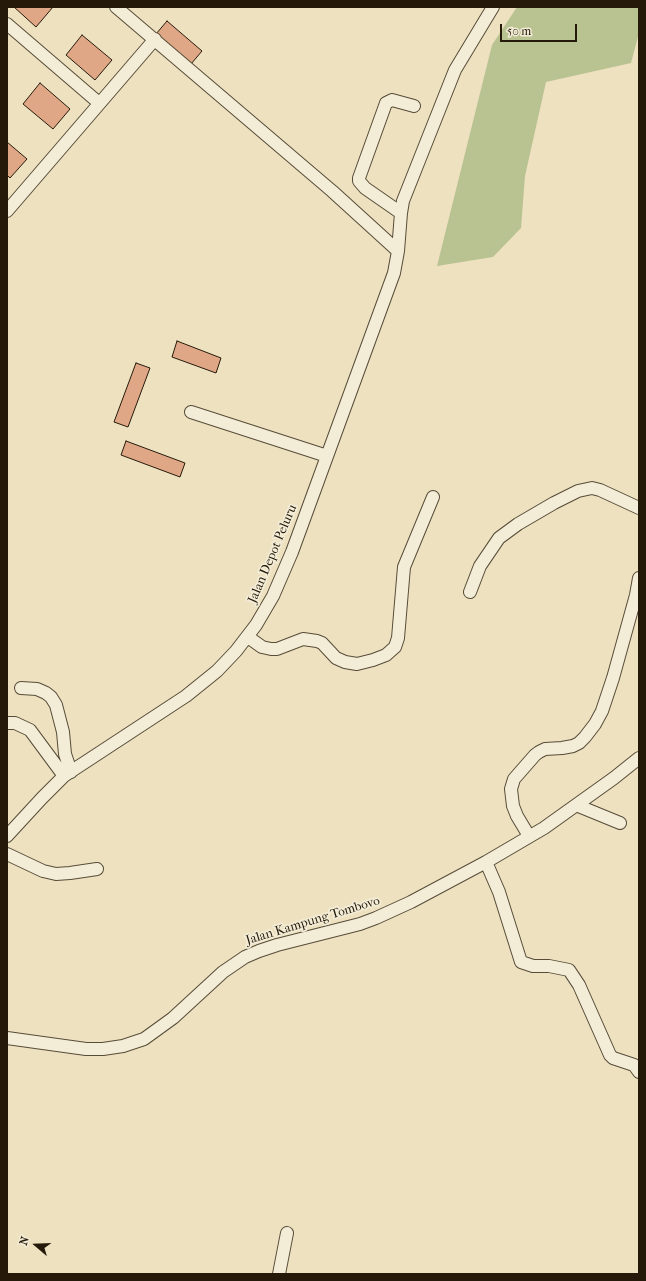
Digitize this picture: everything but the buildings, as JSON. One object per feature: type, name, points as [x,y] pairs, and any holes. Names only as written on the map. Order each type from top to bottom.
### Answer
[{"type":"street","points":[[116,7],[332,191],[398,251]]},
{"type":"street","name":"Jalan Depot Peluru","points":[[7,836],[38,802],[68,774],[186,696],[217,671],[248,637],[256,625],[273,596],[292,552],[394,273],[398,251],[403,201],[455,70],[493,7]]},
{"type":"street","points":[[7,24],[99,103]]},
{"type":"street","points":[[8,208],[155,39]]},
{"type":"street","points":[[401,213],[365,188],[359,181],[359,178],[386,103],[392,100],[414,106]]},
{"type":"street","points":[[191,412],[327,456]]},
{"type":"street","points":[[470,592],[480,566],[499,538],[518,524],[578,491],[592,488],[600,490],[639,508]]},
{"type":"street","points":[[248,637],[262,647],[271,649],[277,649],[303,639],[317,641],[322,643],[336,658],[345,662],[357,664],[386,655],[395,647],[398,638],[404,567],[433,496]]},
{"type":"street","points":[[529,836],[513,806],[511,789],[514,779],[539,752],[545,749],[573,746],[579,743],[595,724],[602,711],[615,671],[636,595],[639,578]]},
{"type":"street","points":[[21,688],[37,689],[46,693],[51,697],[56,705],[63,732],[68,774]]},
{"type":"street","points":[[7,723],[15,723],[30,730],[68,774]]},
{"type":"street","name":"Jalan Kampung Tombovo","points":[[7,1038],[86,1049],[103,1049],[123,1046],[144,1039],[173,1018],[223,972],[245,957],[265,949],[335,931],[376,918],[411,902],[486,862],[544,828],[614,778],[639,758]]},
{"type":"street","points":[[576,805],[620,823]]},
{"type":"street","points":[[7,854],[43,871],[56,874],[97,869]]},
{"type":"street","points":[[486,862],[501,898],[521,962],[532,966],[549,966],[570,970],[579,985],[610,1055],[613,1058],[634,1065],[639,1072]]},
{"type":"street","points":[[279,1274],[287,1233]]},
{"type":"green space","points":[[517,7],[639,7],[639,33],[631,63],[546,82],[525,176],[521,228],[493,257],[437,266],[492,45]]}]
